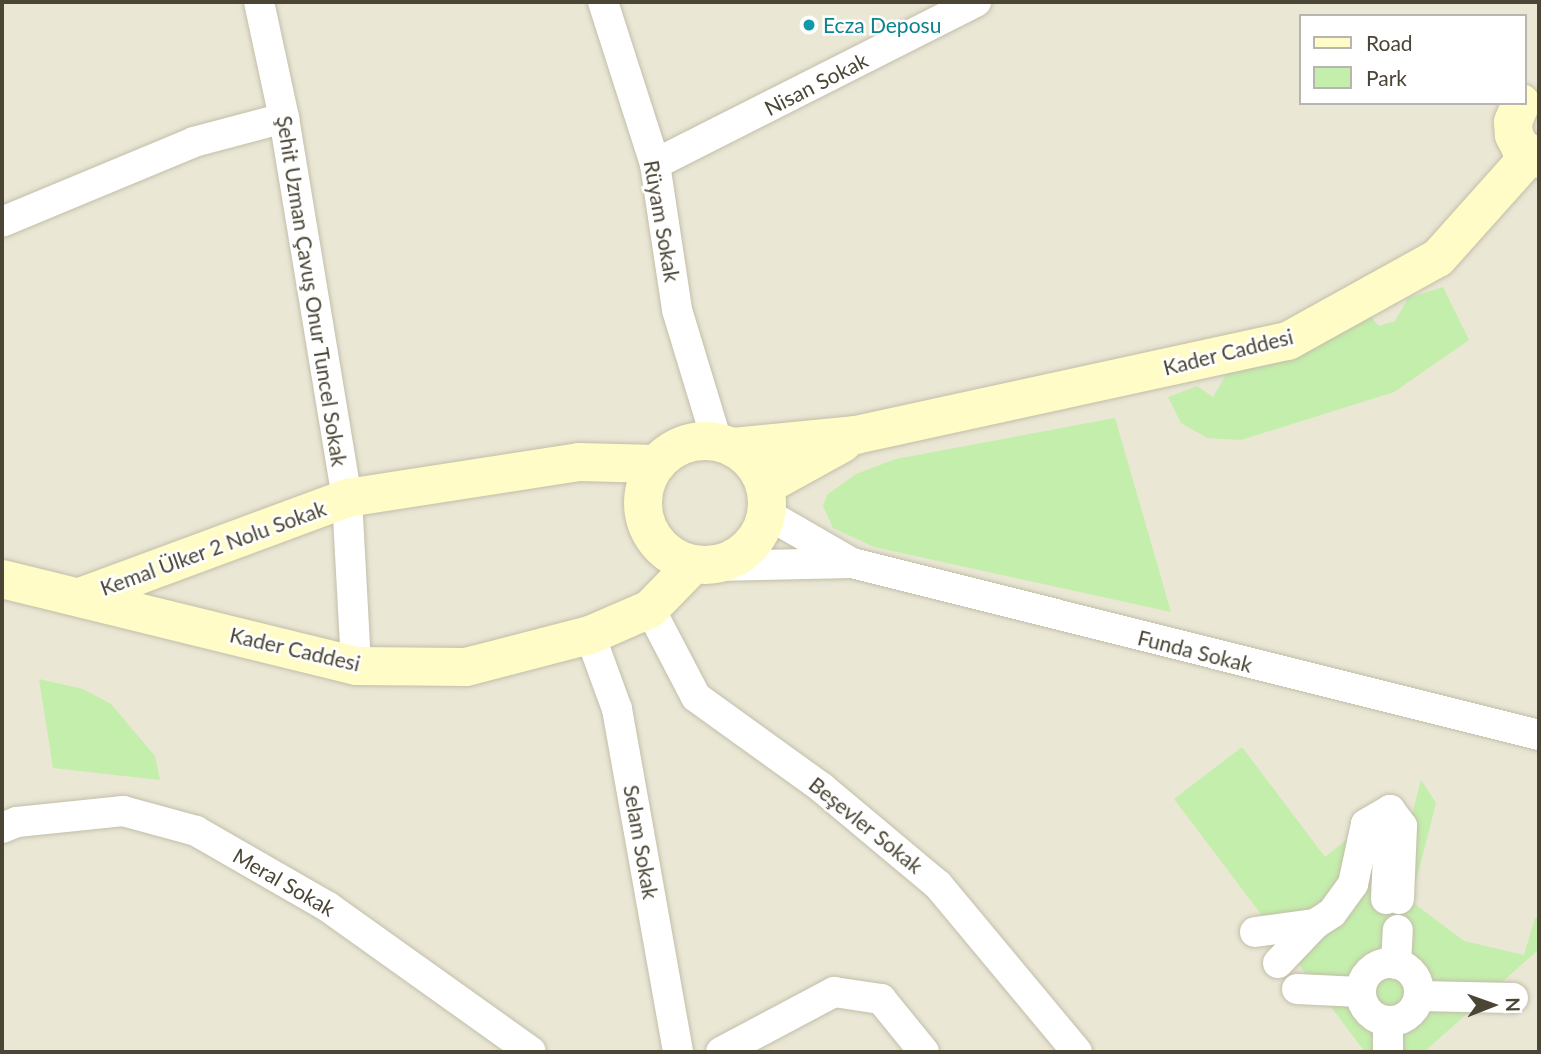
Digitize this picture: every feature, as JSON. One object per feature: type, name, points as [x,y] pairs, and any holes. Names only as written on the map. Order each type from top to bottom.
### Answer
[{"type":"street","name":"Şehit Uzman Çavuş Onur Tuncel Sokak","points":[[259,2],[284,118],[346,498],[356,666]]},
{"type":"street","name":"Rüyam Sokak","points":[[603,2],[655,164],[677,310],[725,444]]},
{"type":"street","name":"Nisan Sokak","points":[[655,164],[976,2]]},
{"type":"street","points":[[1525,105],[1513,122],[1514,135],[1535,156]]},
{"type":"street","points":[[2,222],[194,142],[284,118]]},
{"type":"street","name":"Kader Caddesi","points":[[657,464],[674,449],[694,442],[725,444],[856,435],[1288,341],[1438,258],[1535,156]]},
{"type":"street","name":"Kader Caddesi","points":[[5,572],[80,597],[356,666],[466,667],[590,635],[650,610],[704,565],[739,556],[757,538],[766,500],[856,435]]},
{"type":"street","points":[[725,444],[747,457],[766,500]]},
{"type":"street","name":"Kemal Ülker 2 Nolu Sokak","points":[[80,597],[346,498],[579,462],[657,464]]},
{"type":"street","points":[[657,464],[643,497],[650,533],[675,559],[704,565]]},
{"type":"street","name":"Funda Sokak","points":[[766,500],[852,563]]},
{"type":"street","name":"Funda Sokak","points":[[704,565],[852,563],[1539,734]]},
{"type":"street","name":"Beşevler Sokak","points":[[650,610],[696,697],[822,788],[938,885],[1077,1052]]},
{"type":"street","name":"Selam Sokak","points":[[590,635],[617,709],[678,1052]]},
{"type":"street","points":[[1278,963],[1315,924],[1345,900],[1357,871],[1366,824],[1390,810],[1393,894]]},
{"type":"street","name":"Meral Sokak","points":[[2,828],[17,822],[122,811],[196,831],[328,907],[531,1052]]},
{"type":"street","points":[[1255,932],[1315,924]]},
{"type":"street","points":[[1390,963],[1391,930]]},
{"type":"street","points":[[1390,963],[1415,977],[1419,996],[1410,1013],[1388,1021],[1372,1016],[1360,992],[1368,972],[1390,963]]},
{"type":"street","points":[[1297,989],[1360,992]]},
{"type":"street","points":[[721,1052],[834,992],[881,999],[925,1052]]},
{"type":"street","points":[[1419,996],[1513,998]]},
{"type":"street","points":[[1388,1021],[1388,1052]]},
{"type":"shaded area","points":[[2,2],[1539,2],[1539,1052],[2,1052]]},
{"type":"green space","points":[[1443,287],[1469,340],[1394,392],[1241,440],[1207,438],[1181,423],[1168,397],[1197,386],[1213,397],[1227,373],[1371,317],[1379,326],[1395,321],[1408,298]]},
{"type":"green space","points":[[1115,418],[1171,612],[874,547],[833,528],[823,506],[827,495],[856,474],[896,459]]},
{"type":"green space","points":[[39,679],[83,689],[111,704],[155,756],[160,780],[53,768]]},
{"type":"green space","points":[[1242,747],[1325,857],[1366,824],[1409,826],[1421,780],[1436,803],[1411,901],[1464,941],[1524,955],[1535,918],[1539,918],[1539,949],[1424,1052],[1365,1052],[1174,799]]},
{"type":"place","name":"Ecza Deposu","points":[[809,25]]}]
